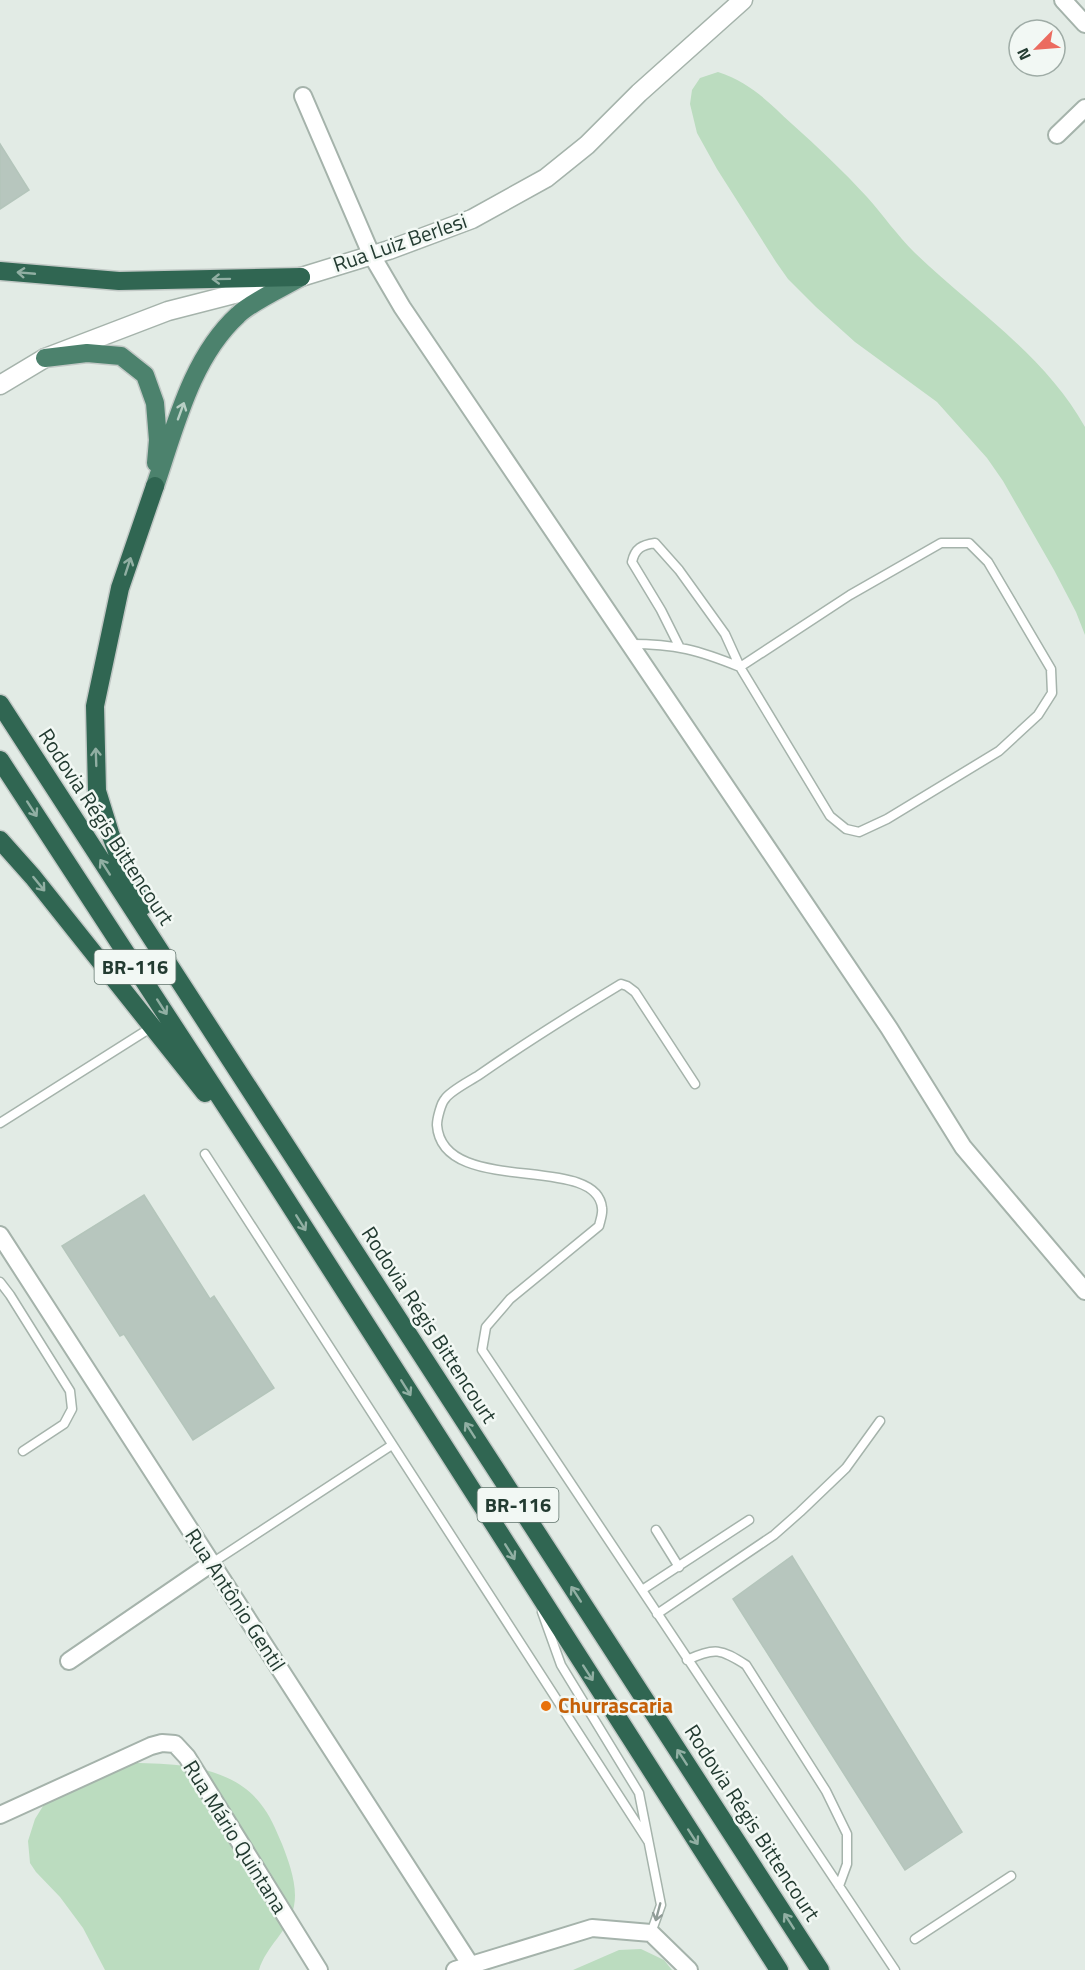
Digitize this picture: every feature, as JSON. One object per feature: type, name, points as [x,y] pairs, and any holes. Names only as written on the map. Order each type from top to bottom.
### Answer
[{"type":"highway","points":[[0,271],[119,281],[301,277]]},
{"type":"highway","points":[[216,1040],[124,871],[110,833],[97,791],[95,705],[120,588],[191,385],[208,349],[238,314],[301,277]]},
{"type":"highway","points":[[45,358],[87,353],[121,356],[145,375],[155,403],[158,440],[154,486]]},
{"type":"highway","name":"Rodovia Régis Bittencourt","points":[[0,704],[820,1970]]},
{"type":"highway","name":"BR-116","points":[[0,760],[270,1174],[533,1589],[779,1970]]},
{"type":"highway","points":[[0,840],[33,877],[270,1174]]},
{"type":"highway","points":[[803,1943],[828,1970]]},
{"type":"street","name":"Rua Luiz Berlesi","points":[[0,385],[45,358],[168,311],[301,277],[472,219],[546,178],[587,145],[639,93],[743,0]]},
{"type":"street","points":[[1063,0],[1085,24]]},
{"type":"street","points":[[303,96],[371,254],[402,307],[889,1028],[963,1147],[1085,1291]]},
{"type":"street","points":[[1057,135],[1085,108]]},
{"type":"street","name":"Rua Antônio Gentil","points":[[0,1235],[212,1563],[466,1968]]},
{"type":"street","points":[[69,1661],[212,1563]]},
{"type":"street","name":"Rua Mário Quintana","points":[[0,1815],[152,1746],[162,1743],[175,1744],[187,1758],[319,1970]]},
{"type":"street","points":[[466,1968],[592,1928],[651,1933],[689,1970]]},
{"type":"lane","points":[[679,646],[661,610],[632,562],[634,552],[644,545],[656,543],[679,570],[725,634],[740,667],[831,816],[846,829],[859,832],[887,819],[999,751],[1038,715],[1052,693],[1051,669],[988,562],[969,543],[941,543],[850,596],[740,667]]},
{"type":"lane","points":[[630,644],[679,646],[702,652],[740,667]]},
{"type":"lane","points":[[695,1084],[635,992],[621,984],[512,1052],[445,1099],[437,1124],[443,1145],[456,1158],[497,1170],[573,1180],[595,1194],[603,1208],[599,1226],[510,1299],[486,1327],[482,1350],[895,1970]]},
{"type":"lane","points":[[0,1123],[152,1027]]},
{"type":"lane","points":[[205,1154],[648,1841]]},
{"type":"lane","points":[[0,1282],[70,1391],[72,1409],[64,1424],[23,1451]]},
{"type":"lane","points":[[657,1614],[774,1534],[800,1512],[846,1468],[880,1421]]},
{"type":"lane","points":[[212,1563],[392,1445]]},
{"type":"lane","points":[[642,1590],[749,1520]]},
{"type":"lane","points":[[656,1530],[679,1567]]},
{"type":"lane","points":[[533,1589],[561,1665],[639,1793],[661,1905],[651,1933]]},
{"type":"lane","points":[[687,1660],[705,1651],[725,1652],[746,1665],[826,1791],[846,1834],[847,1864],[839,1886]]},
{"type":"lane","points":[[915,1939],[1011,1876]]},
{"type":"green space","points":[[718,72],[730,76],[758,94],[821,150],[867,197],[914,252],[1029,355],[1069,401],[1085,427],[1085,635],[1054,570],[1003,481],[987,458],[937,402],[855,342],[788,279],[776,262],[697,133],[690,104],[692,90],[700,78]]},
{"type":"green space","points":[[114,1763],[152,1763],[193,1767],[212,1772],[246,1789],[264,1808],[287,1858],[294,1882],[295,1898],[287,1923],[262,1961],[259,1970],[105,1970],[83,1928],[60,1897],[36,1872],[30,1863],[28,1841],[35,1819],[48,1798]]},
{"type":"green space","points":[[641,1949],[664,1960],[672,1970],[573,1970],[619,1950]]},
{"type":"building","points":[[0,144],[29,190],[0,209]]},
{"type":"building","points":[[144,1195],[210,1299],[214,1296],[274,1388],[193,1440],[124,1334],[120,1336],[62,1246]]},
{"type":"building","points":[[792,1556],[962,1832],[905,1870],[733,1599]]},
{"type":"place","name":"Churrascaria","points":[[546,1706]]}]
